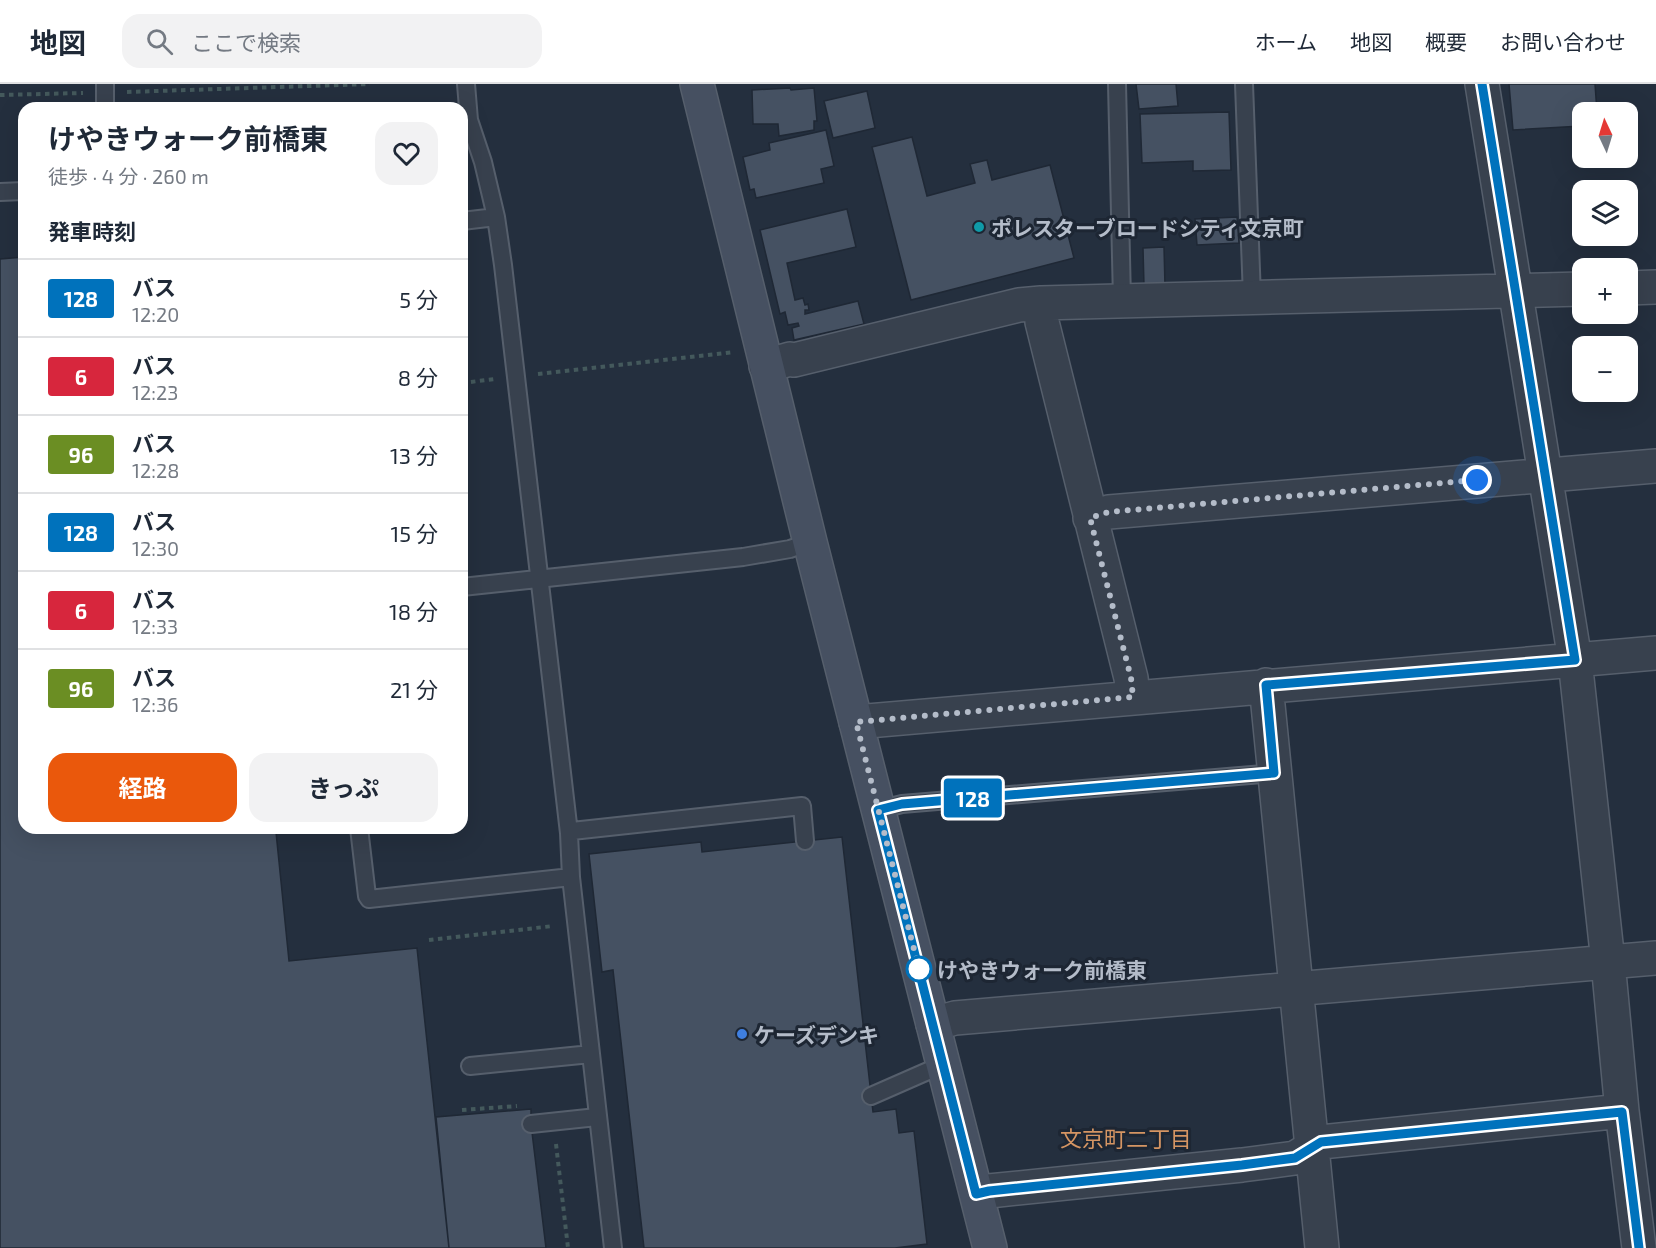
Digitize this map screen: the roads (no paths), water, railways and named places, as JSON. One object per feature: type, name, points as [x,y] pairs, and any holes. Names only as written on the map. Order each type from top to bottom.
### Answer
[{"type":"street","points":[[697,84],[810,542],[990,1248]]},
{"type":"street","points":[[1482,84],[1575,660],[1622,1112],[1639,1248]]},
{"type":"street","points":[[1638,288],[1656,287]]},
{"type":"street","points":[[766,366],[1019,305],[1122,300],[1572,289]]},
{"type":"street","points":[[1041,303],[1042,322],[1131,678],[1133,697]]},
{"type":"street","points":[[1090,518],[1109,512],[1656,465]]},
{"type":"street","points":[[856,722],[1656,653]]},
{"type":"street","points":[[1266,685],[1322,1248]]},
{"type":"street","points":[[933,1024],[955,1018],[1656,958]]},
{"type":"street","points":[[976,1194],[1295,1158],[1321,1142],[1622,1112]]},
{"type":"lane","points":[[466,84],[468,102]]},
{"type":"lane","points":[[1117,84],[1122,300]]},
{"type":"lane","points":[[1244,84],[1252,297]]},
{"type":"lane","points":[[468,108],[470,148],[483,162],[496,217],[569,833],[571,877],[613,1248]]},
{"type":"lane","points":[[0,192],[18,191]]},
{"type":"lane","points":[[468,220],[496,217]]},
{"type":"lane","points":[[468,586],[743,557],[790,549],[810,542]]},
{"type":"lane","points":[[878,810],[902,804],[1274,773]]},
{"type":"lane","points":[[569,833],[802,806],[805,841]]},
{"type":"lane","points":[[360,834],[369,899],[571,877]]},
{"type":"lane","points":[[470,1066],[591,1054]]},
{"type":"lane","points":[[871,1096],[928,1071],[944,1068]]},
{"type":"lane","points":[[531,1124],[597,1117]]},
{"type":"place","name":"ポレスターブロードシティ文京町","points":[[979,227]]},
{"type":"place","name":"けやきウォーク前橋東","points":[[919,969]]},
{"type":"place","name":"ケーズデンキ","points":[[742,1034]]},
{"type":"district","name":"文京町二丁目","points":[[1126,1138]]}]
